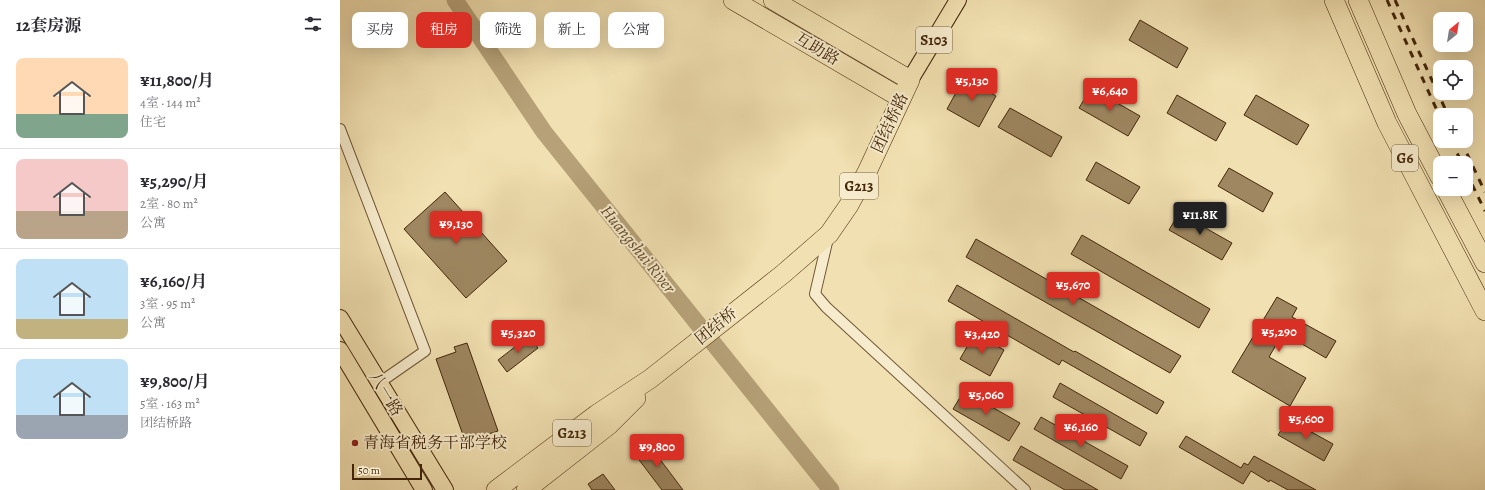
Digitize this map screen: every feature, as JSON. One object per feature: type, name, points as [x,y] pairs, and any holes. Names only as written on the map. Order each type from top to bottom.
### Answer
[{"type":"highway","name":"互助路","points":[[733,0],[901,98]]},
{"type":"highway","name":"互助路","points":[[773,0],[910,80]]},
{"type":"highway","name":"G6","points":[[1334,0],[1387,123],[1485,311]]},
{"type":"highway","name":"G6","points":[[1358,0],[1407,114],[1433,164]]},
{"type":"highway","name":"团结桥路","points":[[783,274],[829,234],[849,205],[868,172],[910,80]]},
{"type":"highway","points":[[1450,196],[1485,263]]},
{"type":"highway","name":"团结桥","points":[[650,379],[783,274]]},
{"type":"highway","name":"G213","points":[[496,490],[597,414],[650,379]]},
{"type":"highway","name":"G213","points":[[526,490],[609,425],[639,395],[650,379]]},
{"type":"main road","name":"团结桥路","points":[[910,80],[958,0]]},
{"type":"main road","name":"八一路","points":[[340,318],[445,490]]},
{"type":"main road","name":"八一路","points":[[340,350],[424,490]]},
{"type":"street","points":[[340,129],[425,351],[379,383]]},
{"type":"street","points":[[829,234],[816,294],[826,307],[1025,490]]},
{"type":"building","points":[[1140,20],[1188,48],[1177,68],[1129,40]]},
{"type":"building","points":[[964,78],[996,96],[979,127],[947,109]]},
{"type":"building","points":[[1091,88],[1140,116],[1128,136],[1079,108]]},
{"type":"building","points":[[1177,95],[1226,123],[1216,141],[1167,113]]},
{"type":"building","points":[[1256,95],[1309,125],[1297,145],[1244,115]]},
{"type":"building","points":[[1010,108],[1062,137],[1051,157],[998,127]]},
{"type":"building","points":[[1096,162],[1140,187],[1129,204],[1086,180]]},
{"type":"building","points":[[1229,168],[1273,193],[1263,212],[1218,186]]},
{"type":"building","points":[[445,192],[507,261],[466,298],[404,229]]},
{"type":"building","points":[[1179,213],[1232,243],[1222,260],[1169,230]]},
{"type":"building","points":[[1082,235],[1210,309],[1199,328],[1071,254]]},
{"type":"building","points":[[976,239],[1181,356],[1170,373],[966,257]]},
{"type":"building","points":[[957,285],[1164,402],[1157,414],[1062,360],[1059,365],[948,301]]},
{"type":"building","points":[[1277,297],[1297,308],[1292,317],[1336,341],[1326,358],[1283,333],[1269,357],[1306,378],[1290,406],[1232,372]]},
{"type":"building","points":[[975,333],[1004,350],[990,376],[960,359]]},
{"type":"building","points":[[529,336],[538,348],[507,372],[498,360]]},
{"type":"building","points":[[467,343],[498,431],[476,438],[479,445],[468,449],[436,359],[456,352],[454,347]]},
{"type":"building","points":[[1060,383],[1147,433],[1140,446],[1053,397]]},
{"type":"building","points":[[964,391],[1020,423],[1009,441],[953,409]]},
{"type":"building","points":[[1041,417],[1128,466],[1121,479],[1034,429]]},
{"type":"building","points":[[1288,419],[1333,444],[1324,461],[1278,435]]},
{"type":"building","points":[[1186,436],[1241,468],[1244,463],[1248,465],[1254,456],[1316,490],[1288,490],[1270,480],[1269,482],[1251,471],[1243,484],[1179,447]]},
{"type":"building","points":[[647,442],[683,490],[662,490],[633,452]]},
{"type":"building","points":[[1021,446],[1098,490],[1065,490],[1013,460]]},
{"type":"building","points":[[603,474],[615,490],[592,490],[588,484]]},
{"type":"waterway","name":"Huangshui River","points":[[455,0],[544,132],[831,490]]},
{"type":"railway","points":[[1387,0],[1436,108]]},
{"type":"railway","points":[[1395,0],[1445,108]]},
{"type":"railway","points":[[1454,148],[1458,156]]},
{"type":"railway","points":[[1464,148],[1485,192]]},
{"type":"railway","points":[[1473,186],[1485,211]]},
{"type":"place","name":"青海省税务干部学校","points":[[355,443]]}]
